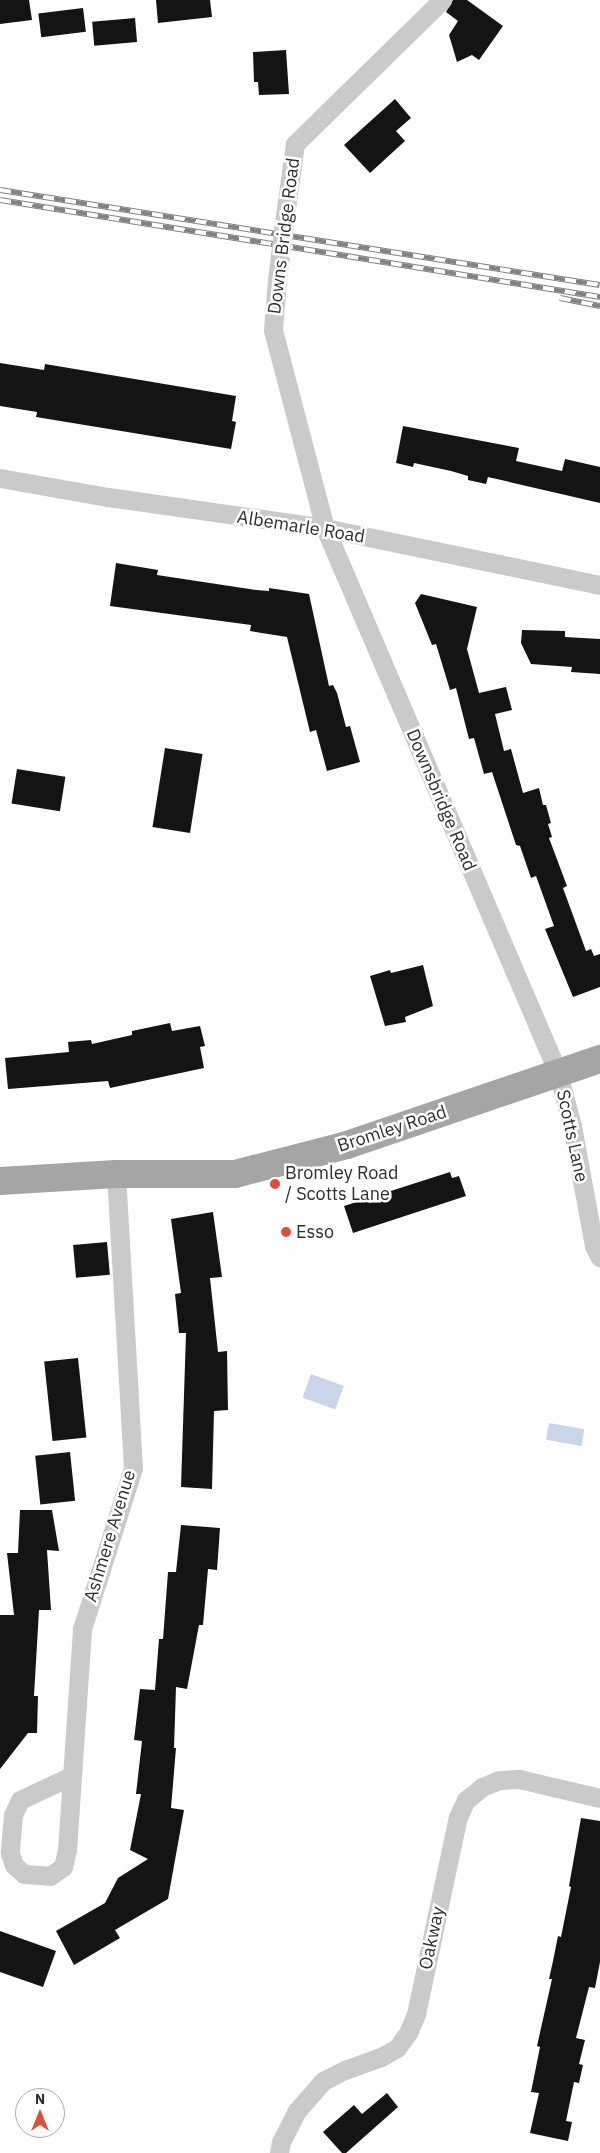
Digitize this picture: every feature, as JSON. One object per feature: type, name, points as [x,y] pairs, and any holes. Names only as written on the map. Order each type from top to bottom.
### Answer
[{"type":"main road","name":"Bromley Road","points":[[0,1181],[116,1174],[235,1174],[348,1145],[600,1059]]},
{"type":"street","name":"Downs Bridge Road","points":[[325,528],[273,330],[277,280],[295,144],[442,0]]},
{"type":"street","name":"Albemarle Road","points":[[0,478],[108,497],[325,528],[600,585]]},
{"type":"street","name":"Downsbridge Road","points":[[325,528],[558,1073]]},
{"type":"street","name":"Scotts Lane","points":[[558,1073],[572,1126],[594,1246],[600,1258]]},
{"type":"street","name":"Ashmere Avenue","points":[[71,1776],[20,1800],[13,1815],[10,1853],[14,1865],[24,1874],[50,1876],[63,1867],[67,1850],[82,1628],[133,1468],[116,1174]]},
{"type":"street","name":"Oakway","points":[[280,2153],[281,2142],[296,2112],[323,2081],[345,2070],[381,2057],[397,2048],[408,2033],[416,2014],[458,1817],[466,1800],[482,1787],[499,1780],[519,1779],[600,1798]]},
{"type":"water","points":[[311,1374],[344,1386],[335,1409],[302,1397]]},
{"type":"water","points":[[549,1423],[584,1429],[582,1446],[546,1440]]},
{"type":"building","points":[[0,0],[29,0],[32,20],[0,24]]},
{"type":"building","points":[[156,0],[210,0],[212,17],[158,23]]},
{"type":"building","points":[[453,0],[467,0],[503,26],[479,60],[472,55],[457,62],[449,35],[458,21],[446,12]]},
{"type":"building","points":[[83,8],[86,32],[41,37],[38,13]]},
{"type":"building","points":[[135,18],[137,42],[94,46],[92,22]]},
{"type":"building","points":[[286,50],[289,94],[259,95],[258,82],[254,82],[253,52]]},
{"type":"building","points":[[395,99],[411,118],[396,131],[405,141],[370,173],[344,145]]},
{"type":"building","points":[[0,363],[44,370],[45,364],[236,396],[232,421],[236,422],[231,449],[36,417],[37,412],[0,406]]},
{"type":"building","points":[[403,426],[519,448],[516,461],[562,471],[565,459],[600,467],[600,503],[488,477],[486,484],[468,480],[468,476],[451,471],[414,463],[413,467],[396,463]]},
{"type":"building","points":[[116,563],[158,570],[157,575],[256,590],[269,591],[269,588],[309,594],[329,686],[333,685],[337,693],[346,727],[350,726],[360,762],[327,771],[316,730],[310,732],[287,637],[250,631],[251,625],[110,606]]},
{"type":"building","points":[[421,594],[477,607],[467,649],[479,693],[506,687],[512,710],[495,714],[504,751],[511,749],[523,793],[539,788],[543,805],[546,805],[551,823],[548,824],[552,837],[549,838],[567,886],[563,888],[586,951],[591,949],[594,956],[600,954],[600,987],[573,997],[545,929],[554,926],[536,876],[531,878],[520,846],[516,845],[492,772],[484,774],[474,738],[469,739],[456,688],[450,690],[436,644],[432,645],[415,603]]},
{"type":"building","points":[[522,630],[565,631],[565,637],[600,639],[600,674],[571,672],[572,667],[531,664],[521,643]]},
{"type":"building","points":[[165,748],[203,754],[190,833],[152,827]]},
{"type":"building","points":[[17,769],[65,777],[60,811],[12,804]]},
{"type":"building","points":[[423,965],[433,1006],[405,1017],[406,1022],[385,1026],[370,976],[390,970],[391,973]]},
{"type":"building","points":[[170,1023],[172,1031],[200,1026],[205,1046],[200,1047],[204,1068],[110,1088],[108,1081],[8,1089],[5,1058],[69,1052],[68,1042],[91,1040],[92,1044],[132,1035],[132,1031]]},
{"type":"building","points":[[450,1172],[452,1178],[459,1176],[466,1196],[353,1233],[344,1206]]},
{"type":"building","points":[[213,1212],[222,1277],[210,1278],[218,1352],[227,1351],[228,1410],[214,1411],[212,1489],[181,1487],[186,1333],[179,1333],[175,1294],[181,1293],[171,1219]]},
{"type":"building","points":[[107,1242],[110,1275],[76,1278],[73,1245]]},
{"type":"building","points":[[78,1358],[86,1438],[53,1441],[44,1362]]},
{"type":"building","points":[[70,1452],[75,1501],[40,1504],[35,1456]]},
{"type":"building","points":[[20,1510],[52,1510],[59,1551],[47,1550],[51,1610],[39,1610],[34,1696],[38,1696],[37,1733],[28,1733],[0,1769],[0,1615],[14,1615],[7,1553],[18,1553]]},
{"type":"building","points":[[181,1525],[220,1528],[217,1570],[208,1569],[203,1625],[199,1625],[187,1689],[176,1687],[174,1748],[176,1748],[171,1808],[184,1810],[168,1899],[115,1930],[120,1938],[74,1965],[56,1931],[105,1903],[118,1878],[148,1859],[130,1850],[141,1794],[136,1794],[142,1741],[134,1740],[140,1689],[155,1690],[159,1639],[163,1639],[168,1572],[176,1572]]},
{"type":"building","points":[[581,1818],[600,1821],[600,1962],[595,1988],[589,1987],[576,2038],[585,2040],[579,2064],[583,2065],[579,2083],[574,2082],[566,2121],[572,2122],[568,2141],[530,2133],[539,2093],[531,2092],[540,2047],[537,2046],[552,1979],[549,1979],[558,1936],[561,1937],[571,1887],[569,1886]]},
{"type":"building","points":[[0,1931],[56,1951],[43,1987],[0,1972]]},
{"type":"building","points":[[387,2093],[398,2107],[346,2153],[342,2153],[323,2132],[354,2105],[362,2114]]},
{"type":"railway","points":[[0,190],[600,285]]},
{"type":"railway","points":[[0,200],[600,297]]},
{"type":"railway","points":[[560,298],[600,306]]},
{"type":"place","name":"Bromley Road / Scotts Lane","points":[[275,1184]]},
{"type":"place","name":"Esso","points":[[286,1232]]}]
